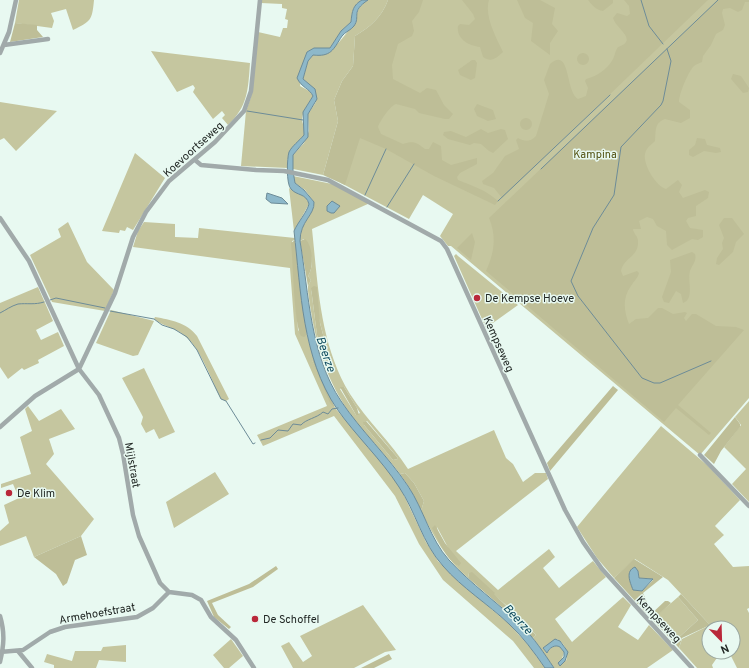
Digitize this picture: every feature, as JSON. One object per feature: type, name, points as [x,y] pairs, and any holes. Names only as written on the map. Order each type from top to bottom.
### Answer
[{"type":"street","points":[[0,53],[9,32],[16,0]]},
{"type":"street","name":"Koevoortseweg","points":[[79,369],[117,288],[136,228],[170,180],[195,160],[235,123],[246,107],[251,91],[260,0]]},
{"type":"street","points":[[4,45],[48,39]]},
{"type":"street","name":"Kempseweg","points":[[195,160],[197,163],[206,165],[288,171],[323,178],[342,186],[437,238],[444,245],[575,530],[602,569],[692,668]]},
{"type":"street","name":"Mijlstraat","points":[[0,218],[29,261],[79,369],[99,395],[119,438],[137,530],[160,583],[169,592]]},
{"type":"street","points":[[0,427],[35,396],[79,369]]},
{"type":"street","points":[[700,455],[749,506]]},
{"type":"street","points":[[169,592],[192,595],[201,600],[211,617],[236,640],[254,668]]},
{"type":"street","name":"Armehoefstraat","points":[[1,652],[18,651],[29,647],[50,632],[65,627],[128,619],[142,615],[153,608],[169,592]]},
{"type":"street","points":[[0,616],[4,631],[0,662]]},
{"type":"street","points":[[18,651],[32,668]]},
{"type":"green space","points":[[19,0],[94,0],[90,20],[73,30],[66,9],[51,13],[54,21],[52,28],[15,23]]},
{"type":"green space","points":[[262,0],[362,0],[354,9],[351,22],[341,31],[330,48],[314,48],[307,52],[300,86],[311,92],[313,96],[306,107],[302,119],[305,131],[304,135],[288,157],[288,168],[241,166],[246,111],[251,97],[258,32],[280,37],[283,28],[287,28],[288,20],[285,19],[287,9],[282,8],[282,4],[261,3]]},
{"type":"green space","points":[[368,0],[388,0],[382,12],[375,21],[355,36],[353,66],[342,81],[334,100],[338,121],[323,175],[293,169],[293,155],[304,143],[309,131],[308,114],[316,102],[311,86],[303,79],[308,61],[313,55],[326,53],[337,44],[356,22],[359,9],[362,4]]},
{"type":"green space","points":[[388,0],[423,0],[419,12],[412,21],[414,31],[412,36],[398,44],[392,65],[393,79],[420,93],[427,88],[436,90],[444,105],[453,114],[449,119],[445,119],[419,113],[415,109],[396,104],[388,111],[379,124],[378,127],[381,134],[403,144],[410,142],[415,143],[425,149],[429,149],[433,142],[441,146],[442,160],[451,165],[477,158],[477,164],[460,173],[457,177],[458,180],[489,194],[498,201],[495,205],[434,176],[386,149],[360,138],[345,185],[323,175],[338,121],[334,100],[342,81],[353,66],[355,36],[375,21],[382,12]]},
{"type":"green space","name":"Kampina","points":[[390,0],[749,0],[749,398],[700,455],[451,246],[448,246],[440,236],[453,214],[423,195],[409,219],[341,183]]},
{"type":"green space","points":[[462,0],[489,0],[489,20],[503,52],[496,58],[491,60],[486,59],[483,57],[480,47],[464,41],[459,35],[458,26],[460,24],[469,25],[475,19]]},
{"type":"green space","points":[[517,0],[540,0],[555,8],[552,24],[558,31],[550,43],[550,55],[531,41],[533,23],[525,18]]},
{"type":"green space","points":[[588,0],[613,0],[613,3],[603,11],[596,8]]},
{"type":"green space","points":[[624,0],[708,0],[502,198],[494,188],[483,184],[482,181],[493,173],[505,156],[519,149],[516,140],[518,138],[527,141],[536,136],[549,94],[544,80],[550,64],[557,60],[561,61],[565,65],[574,95],[578,99],[586,96],[588,88],[585,81],[586,79],[605,69],[611,63],[618,47],[626,41],[624,34],[613,18],[617,13],[627,16],[630,14],[629,6]]},
{"type":"green space","points":[[718,0],[749,0],[749,2],[745,2],[742,10],[738,12],[730,8],[723,9],[722,13],[725,25],[723,30],[716,34],[711,45],[703,56],[702,62],[695,65],[692,69],[680,94],[679,102],[690,110],[690,118],[681,123],[665,119],[661,121],[656,128],[655,141],[648,148],[645,154],[648,169],[654,180],[662,187],[666,189],[678,180],[682,185],[679,192],[683,198],[705,190],[709,192],[708,198],[696,206],[696,216],[688,218],[686,221],[690,228],[703,230],[703,237],[698,240],[692,239],[672,250],[667,245],[666,231],[657,226],[653,219],[647,217],[639,221],[641,229],[633,229],[638,239],[638,246],[634,254],[622,267],[621,271],[623,276],[637,271],[639,273],[628,291],[625,300],[625,309],[629,324],[636,319],[648,318],[658,308],[662,308],[673,314],[687,313],[684,318],[686,321],[692,314],[696,314],[716,326],[736,327],[744,330],[678,405],[711,433],[709,435],[676,408],[664,422],[486,271],[494,245],[493,232],[489,218]]},
{"type":"green space","points":[[15,23],[37,25],[37,30],[43,37],[10,42]]},
{"type":"green space","points":[[151,51],[250,63],[246,97],[235,118],[228,125],[222,118],[225,115],[222,111],[213,119],[193,92],[195,88],[193,85],[177,92]]},
{"type":"green space","points":[[583,53],[587,55],[589,59],[587,63],[583,65],[579,63],[577,59],[579,55]]},
{"type":"green space","points":[[472,60],[475,60],[477,63],[475,78],[471,80],[460,75],[458,70]]},
{"type":"green space","points":[[733,74],[741,76],[749,88],[748,92],[743,93],[731,79]]},
{"type":"green space","points":[[0,102],[57,111],[16,151],[4,138],[0,140]]},
{"type":"green space","points":[[477,104],[493,110],[496,119],[488,121],[477,116],[474,109]]},
{"type":"green space","points":[[524,118],[528,118],[532,124],[528,130],[524,130],[520,126],[520,122]]},
{"type":"green space","points":[[481,129],[488,133],[501,129],[505,130],[508,139],[493,153],[481,144],[474,143],[470,145],[448,139],[443,135],[444,132],[451,131],[466,137]]},
{"type":"green space","points":[[697,138],[705,139],[707,145],[720,148],[721,152],[716,153],[704,151],[693,157],[689,155],[689,150],[695,145]]},
{"type":"green space","points":[[135,153],[165,178],[133,230],[127,227],[125,231],[120,230],[119,233],[102,231]]},
{"type":"green space","points":[[293,176],[332,184],[370,203],[312,229],[322,314],[332,356],[350,394],[408,469],[494,430],[506,458],[513,464],[523,482],[535,473],[546,473],[548,479],[456,551],[498,590],[549,549],[555,557],[543,568],[559,588],[593,561],[606,577],[555,619],[572,642],[623,597],[631,605],[618,627],[638,640],[649,625],[673,650],[647,668],[554,668],[533,638],[536,635],[514,612],[469,573],[468,578],[453,563],[436,539],[421,511],[424,501],[414,483],[405,473],[400,474],[355,420],[332,384],[321,354],[313,324],[308,291],[308,286],[311,280],[308,276],[312,262],[309,247],[304,239],[300,241],[302,229],[311,212],[314,202],[305,190],[295,183]],"holes":[[[311,288],[327,350],[323,352],[317,335]],[[344,387],[360,413],[356,415],[340,389]],[[367,421],[398,459],[393,460],[364,425],[364,422]],[[437,527],[458,566],[439,541]],[[557,639],[566,648],[566,661],[562,659],[564,652],[558,646],[552,647],[547,653],[543,648]]]},
{"type":"green space","points":[[289,188],[306,198],[309,204],[294,231]]},
{"type":"green space","points":[[724,218],[732,218],[744,234],[736,242],[733,252],[719,265],[716,264],[717,258],[723,249],[722,243],[724,238],[719,225]]},
{"type":"green space","points":[[68,222],[87,262],[114,290],[105,311],[52,302],[30,255],[61,237],[58,229]]},
{"type":"green space","points":[[144,222],[175,224],[175,237],[198,238],[199,228],[295,238],[295,240],[292,241],[298,330],[304,336],[307,335],[314,360],[312,360],[335,408],[384,465],[401,489],[426,542],[438,561],[457,580],[509,624],[529,646],[545,668],[534,668],[513,641],[443,580],[419,544],[395,496],[334,416],[263,446],[257,435],[327,406],[295,334],[290,268],[133,247],[138,231]]},
{"type":"green space","points":[[472,233],[475,242],[471,260],[457,248]]},
{"type":"green space","points":[[305,239],[310,246],[312,257],[311,268],[308,276],[311,280],[308,286],[300,241]]},
{"type":"green space","points":[[295,240],[307,335],[304,337],[301,336],[295,306],[291,243]]},
{"type":"green space","points":[[692,252],[695,254],[695,259],[689,275],[689,298],[683,303],[681,294],[676,291],[669,303],[664,302],[662,297],[671,272],[670,260]]},
{"type":"green space","points":[[456,254],[518,305],[486,328],[454,256]]},
{"type":"green space","points":[[314,286],[317,287],[320,323],[327,350],[324,352],[317,335],[311,288]]},
{"type":"green space","points":[[38,287],[53,321],[36,330],[41,340],[58,332],[64,346],[38,360],[39,363],[24,370],[22,368],[8,379],[0,367],[0,303]]},
{"type":"green space","points":[[111,310],[154,321],[138,355],[133,356],[96,343]]},
{"type":"green space","points":[[155,317],[183,325],[193,331],[229,399],[226,401],[221,399],[197,349],[191,342],[179,332],[154,319]]},
{"type":"green space","points":[[312,360],[314,360],[335,408],[330,403]]},
{"type":"green space","points":[[144,368],[175,432],[159,439],[154,429],[146,433],[141,424],[143,417],[122,378]]},
{"type":"green space","points":[[613,386],[618,390],[550,471],[547,463]]},
{"type":"green space","points":[[340,387],[344,387],[357,408],[359,415],[356,415]]},
{"type":"green space","points":[[749,401],[749,502],[732,484],[746,469],[724,447],[741,425],[735,417]]},
{"type":"green space","points":[[28,406],[39,421],[61,409],[75,429],[49,439],[54,454],[46,464],[94,519],[81,536],[34,557],[26,536],[0,546],[0,531],[9,523],[4,505],[19,498],[13,484],[1,488],[1,484],[31,474],[20,437],[32,431],[25,409]]},
{"type":"green space","points":[[735,417],[740,424],[740,427],[721,451],[714,464],[704,455]]},
{"type":"green space","points":[[366,421],[398,459],[393,460],[364,425],[363,422]]},
{"type":"green space","points":[[661,426],[707,465],[740,500],[715,526],[724,535],[714,544],[733,567],[749,566],[749,608],[747,609],[749,613],[749,668],[737,668],[733,660],[741,660],[741,620],[705,620],[668,580],[635,559],[614,578],[597,558],[577,527]]},
{"type":"green space","points":[[215,472],[229,494],[174,528],[166,502]]},
{"type":"green space","points":[[405,473],[414,483],[424,501],[421,511],[409,487],[400,474]]},
{"type":"green space","points":[[435,525],[445,543],[461,563],[459,566],[451,560],[443,550],[432,528]]},
{"type":"green space","points":[[81,536],[87,555],[75,560],[67,583],[63,586],[56,574],[34,557]]},
{"type":"green space","points":[[634,559],[663,577],[643,593],[649,607],[651,607],[646,613],[614,578]],"holes":[[[638,571],[639,578],[647,578],[653,580],[642,591],[634,590],[631,582]]]},
{"type":"green space","points":[[276,566],[278,569],[253,587],[212,603],[218,615],[231,627],[229,629],[214,617],[207,601],[249,584]]},
{"type":"green space","points":[[472,572],[536,635],[533,638],[512,616],[468,578],[469,573]]},
{"type":"green space","points":[[681,594],[705,620],[701,620],[701,629],[682,638],[679,648],[649,616],[665,601],[671,603],[656,617],[676,640],[698,620],[678,597]]},
{"type":"green space","points":[[678,597],[698,620],[676,640],[655,617]]},
{"type":"green space","points":[[363,605],[396,650],[385,652],[354,668],[293,668],[281,646],[289,642],[303,662],[312,656],[300,636]]},
{"type":"green space","points":[[701,630],[701,660],[715,660],[712,665],[713,668],[697,668],[679,648],[682,639]]},
{"type":"green space","points":[[231,639],[243,656],[229,668],[224,668],[213,655]]},
{"type":"green space","points":[[126,645],[126,662],[99,660],[96,668],[54,668],[54,665],[44,662],[47,654],[72,661],[75,651],[101,651],[103,647]]},
{"type":"green space","points":[[389,654],[392,659],[374,668],[361,668]]},
{"type":"water","points":[[362,0],[368,0],[359,8],[356,23],[343,35],[331,52],[324,55],[313,55],[308,61],[303,79],[315,89],[317,99],[308,114],[308,137],[293,155],[295,183],[304,190],[314,202],[314,207],[302,228],[300,241],[312,324],[317,344],[331,383],[341,401],[408,486],[414,495],[442,552],[466,577],[521,625],[535,640],[554,668],[545,668],[514,629],[458,582],[443,566],[424,537],[399,487],[337,409],[325,389],[316,368],[301,300],[294,231],[309,204],[308,200],[304,196],[291,189],[288,182],[287,165],[289,152],[304,135],[303,112],[313,96],[297,78],[307,52],[314,48],[330,48],[341,31],[351,22],[354,9]]},
{"type":"water","points":[[267,193],[282,198],[288,204],[271,203],[266,199]]},
{"type":"water","points":[[332,201],[340,206],[334,213],[327,211],[327,206]]},
{"type":"water","points":[[635,567],[638,571],[639,578],[653,579],[642,591],[633,590],[631,584],[629,574]]},
{"type":"water","points":[[555,639],[560,641],[568,652],[565,661],[560,666],[558,663],[564,657],[564,652],[560,647],[552,647],[547,653],[543,648]]},
{"type":"waterway","points":[[641,0],[649,26],[663,44]]},
{"type":"waterway","points":[[541,169],[718,0]]},
{"type":"waterway","points":[[667,49],[671,61],[663,101],[661,105],[621,147],[614,195],[593,228],[571,281],[578,296],[642,378],[654,383],[660,383],[711,361]]},
{"type":"waterway","points":[[498,201],[610,95]]},
{"type":"waterway","points":[[247,111],[303,120]]},
{"type":"waterway","points":[[365,195],[386,149]]},
{"type":"waterway","points":[[387,207],[414,164]]},
{"type":"waterway","points":[[50,300],[56,298],[105,308]]},
{"type":"waterway","points":[[0,313],[18,304],[34,304],[44,302]]},
{"type":"waterway","points":[[110,311],[154,319],[162,325],[174,329],[187,337],[197,350],[221,399],[226,401],[253,444],[255,443]]},
{"type":"waterway","points":[[261,440],[270,438],[278,430],[288,431],[293,424],[301,425],[323,412],[328,414],[332,409],[338,408]]},
{"type":"place","name":"De Kempse Hoeve","points":[[477,298]]},
{"type":"place","name":"De Klim","points":[[9,493]]},
{"type":"place","name":"De Schoffel","points":[[255,619]]},
{"type":"water label","name":"Beerze","points":[[326,354]]},
{"type":"water label","name":"Beerze","points":[[518,619]]}]
